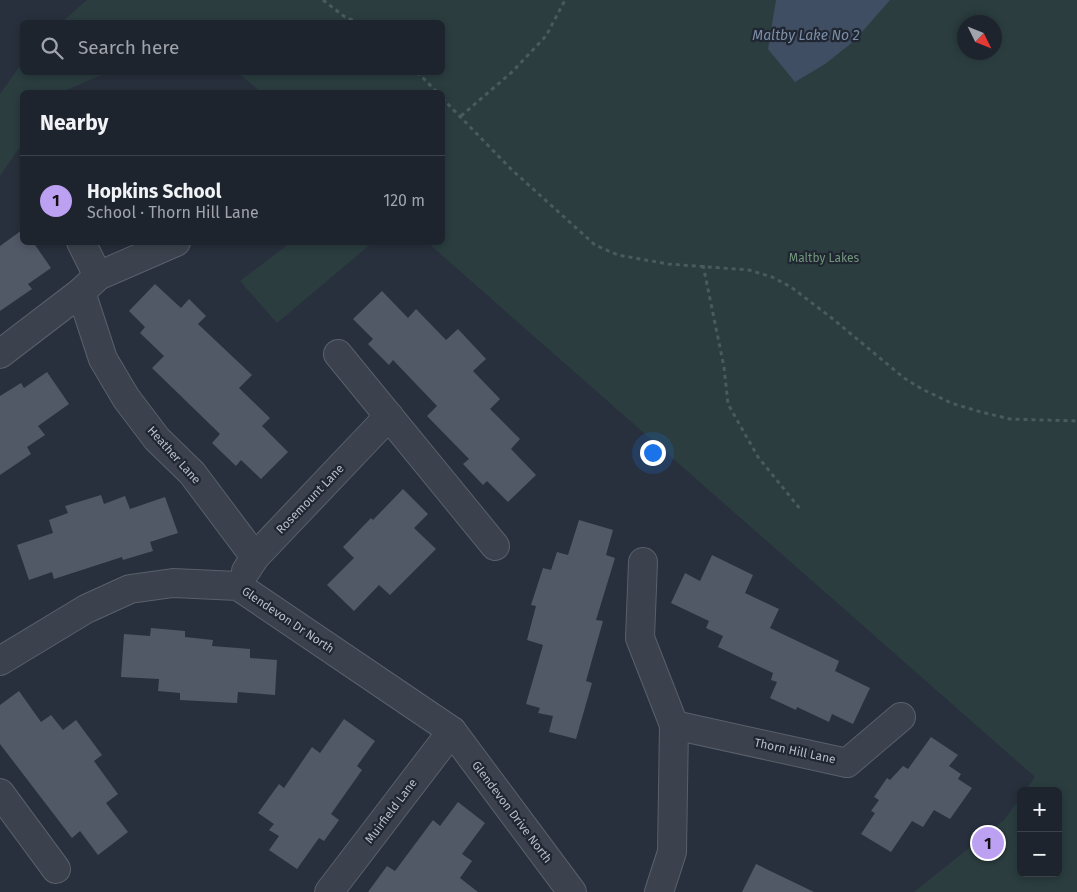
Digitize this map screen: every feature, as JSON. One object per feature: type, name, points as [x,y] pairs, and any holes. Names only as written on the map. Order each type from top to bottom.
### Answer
[{"type":"street","name":"Heather Lane","points":[[82,245],[103,359],[126,398],[157,439],[192,473],[255,557]]},
{"type":"street","points":[[0,354],[89,284],[170,245]]},
{"type":"street","points":[[338,354],[495,546]]},
{"type":"street","name":"Rosemount Lane","points":[[238,586],[255,557],[389,416]]},
{"type":"street","points":[[643,562],[640,638],[674,725],[672,852],[659,892]]},
{"type":"street","name":"Glendevon Dr North","points":[[0,660],[86,609],[130,589],[173,583],[238,586],[452,731]]},
{"type":"street","name":"Thorn Hill Lane","points":[[674,725],[848,763],[901,717]]},
{"type":"street","name":"Muirfield Lane","points":[[329,892],[452,731]]},
{"type":"street","name":"Glendevon Drive North","points":[[452,731],[572,892]]},
{"type":"street","points":[[0,793],[56,870]]},
{"type":"path","points":[[323,0],[344,17],[352,20]]},
{"type":"path","points":[[461,116],[512,72],[546,36],[565,0]]},
{"type":"path","points":[[420,75],[435,90]]},
{"type":"path","points":[[445,101],[511,169],[595,245],[618,255],[668,264],[703,265],[749,270],[778,280],[833,319],[904,378],[922,389],[951,402],[1010,419],[1077,421]]},
{"type":"path","points":[[703,265],[724,367],[728,404],[758,457],[801,510]]},
{"type":"green space","name":"Maltby Lakes","points":[[87,0],[1077,0],[1077,892],[914,892],[1004,820],[1017,802],[1017,877],[1062,877],[1062,787],[1028,787],[1035,777],[430,245],[445,245],[445,90],[259,90],[240,75],[445,75],[445,20],[64,20]]},
{"type":"green space","points":[[20,66],[20,75],[101,75],[67,90],[20,90],[20,147],[0,176],[0,94]]},
{"type":"green space","points":[[287,245],[370,245],[277,323],[240,281]]},
{"type":"water","name":"Maltby Lake No 2","points":[[776,0],[890,0],[854,41],[825,64],[795,82],[768,49]]},
{"type":"building","points":[[20,231],[20,245],[35,245],[51,268],[28,284],[32,289],[0,311],[0,246]]},
{"type":"building","points":[[155,284],[181,308],[189,299],[206,316],[198,324],[252,375],[239,388],[270,418],[262,426],[288,452],[261,479],[241,460],[236,466],[212,443],[220,434],[152,368],[164,356],[140,333],[145,327],[129,311]]},
{"type":"building","points":[[382,291],[408,318],[416,309],[446,340],[458,329],[486,359],[473,371],[500,399],[490,409],[520,439],[511,449],[536,475],[508,502],[487,481],[483,485],[463,464],[469,459],[427,416],[437,406],[393,360],[389,365],[368,344],[373,339],[353,319]]},
{"type":"building","points":[[47,372],[69,404],[38,426],[45,435],[27,447],[31,454],[0,475],[0,396],[21,383],[24,388]]},
{"type":"building","points":[[403,489],[428,514],[414,528],[436,549],[390,595],[379,585],[354,611],[327,585],[354,558],[343,547]]},
{"type":"building","points":[[101,495],[104,504],[125,496],[130,509],[165,497],[178,533],[150,542],[153,551],[123,560],[122,557],[54,579],[52,572],[29,580],[17,545],[53,533],[49,520],[68,513],[65,506]]},
{"type":"building","points":[[579,520],[613,530],[606,555],[615,558],[596,620],[603,621],[586,681],[592,683],[576,739],[549,732],[553,716],[538,713],[540,708],[526,704],[543,645],[527,640],[536,606],[531,605],[543,568],[551,570],[557,552],[568,555]]},
{"type":"building","points":[[712,555],[753,575],[745,593],[779,609],[770,628],[839,661],[835,671],[870,688],[853,724],[832,714],[829,722],[797,707],[796,710],[770,698],[777,682],[771,680],[773,673],[718,647],[723,636],[706,628],[709,621],[671,603],[685,573],[700,581]]},
{"type":"building","points":[[151,628],[185,631],[185,637],[213,640],[212,646],[250,649],[250,658],[277,660],[275,695],[238,692],[237,703],[180,700],[180,693],[158,691],[159,679],[121,677],[124,634],[150,636]]},
{"type":"building","points":[[19,691],[41,722],[51,715],[63,730],[76,720],[102,755],[94,761],[118,794],[106,803],[128,832],[98,855],[80,831],[72,838],[0,744],[0,705]]},
{"type":"building","points":[[344,719],[375,741],[357,766],[362,770],[331,814],[339,820],[324,841],[319,838],[297,869],[269,850],[279,836],[269,830],[274,824],[258,813],[279,784],[284,788],[312,747],[320,753]]},
{"type":"building","points":[[931,737],[958,755],[949,766],[961,774],[958,779],[972,788],[950,819],[934,810],[923,827],[912,821],[891,852],[861,834],[875,813],[871,811],[879,800],[874,797],[887,778],[890,780],[903,766],[908,769]]},
{"type":"building","points":[[458,802],[485,823],[462,854],[472,861],[460,878],[478,892],[368,892],[387,866],[395,871],[433,820],[440,826]]},
{"type":"building","points":[[756,864],[814,892],[742,892]]},
{"type":"place","name":"Hopkins School","points":[[988,843]]}]
